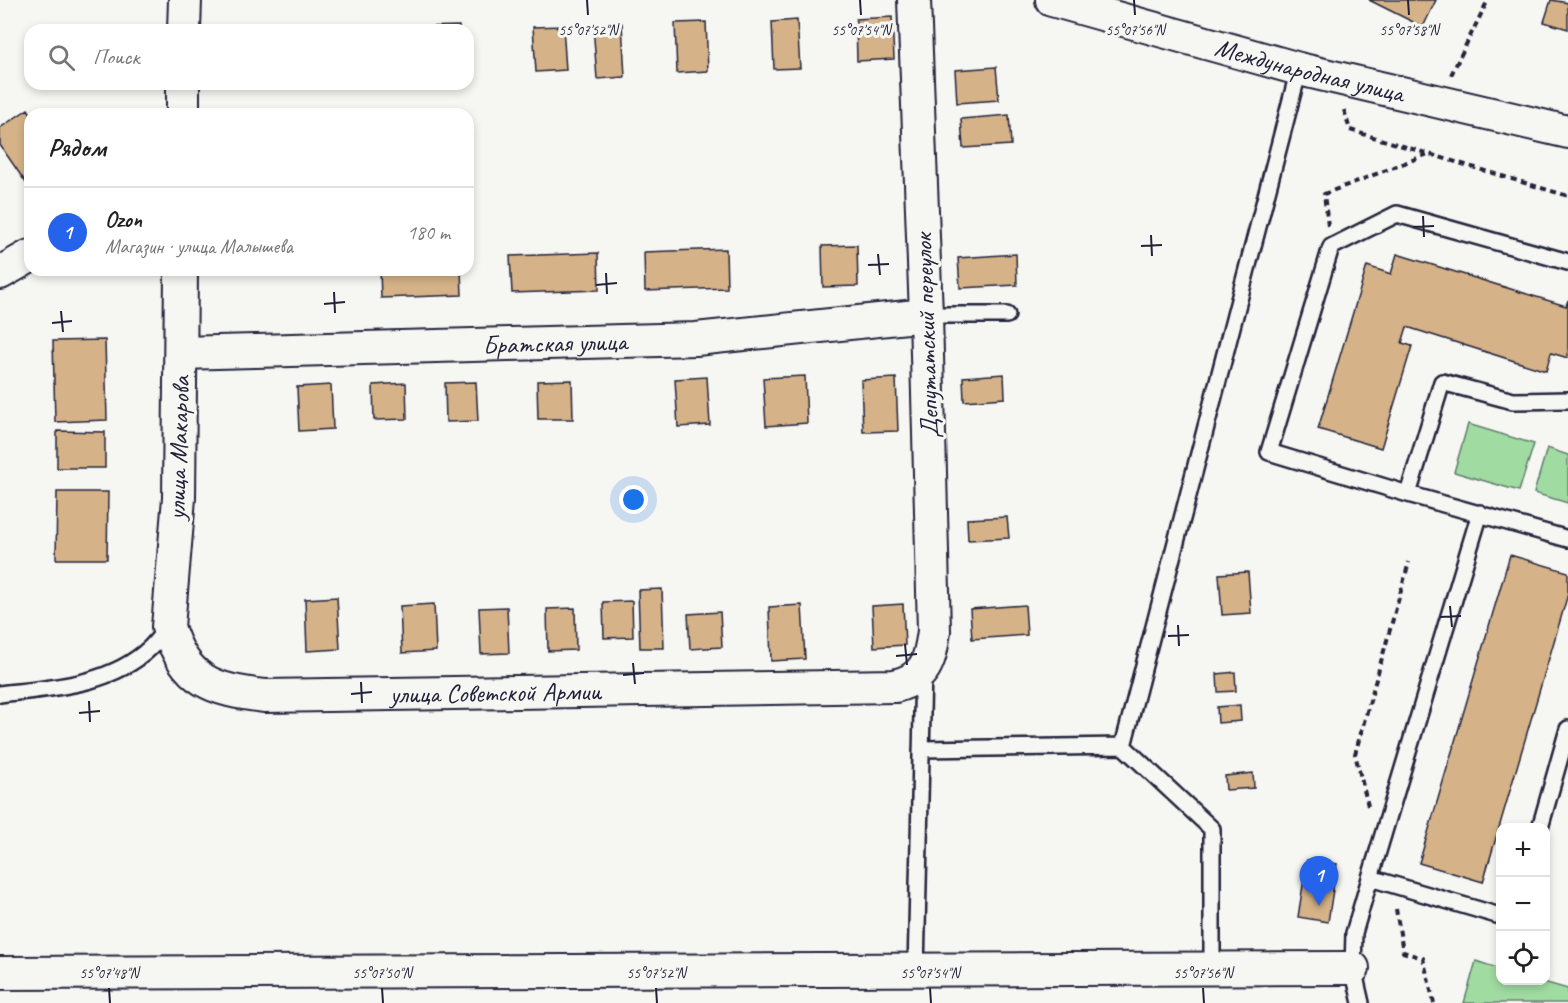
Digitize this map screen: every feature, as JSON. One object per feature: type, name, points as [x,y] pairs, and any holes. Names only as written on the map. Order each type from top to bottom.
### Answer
[{"type":"street","points":[[184,24],[185,0]]},
{"type":"street","name":"Депутатский переулок","points":[[914,0],[926,315],[934,632],[931,657],[923,670]]},
{"type":"street","name":"Международная улица","points":[[1068,2],[1299,69],[1568,132]]},
{"type":"street","points":[[183,90],[183,108]]},
{"type":"street","points":[[0,273],[24,259]]},
{"type":"street","name":"улица Макарова","points":[[168,627],[179,498],[181,276]]},
{"type":"street","name":"Братская улица","points":[[181,353],[696,339],[926,315]]},
{"type":"street","name":"улица Советской Армии","points":[[168,627],[182,660],[204,682],[233,693],[264,696],[895,686],[910,682],[923,670]]},
{"type":"street","points":[[0,973],[1353,968]]},
{"type":"lane","points":[[1123,746],[1299,69]]},
{"type":"lane","points":[[1568,262],[1397,214],[1331,247],[1269,452],[1408,494],[1568,538]]},
{"type":"lane","points":[[926,315],[1007,315]]},
{"type":"lane","points":[[1408,494],[1442,382],[1513,401],[1568,400]]},
{"type":"lane","points":[[1361,1003],[1353,968],[1354,933],[1480,513]]},
{"type":"lane","points":[[0,694],[74,686],[123,667],[149,649],[168,627]]},
{"type":"lane","points":[[916,970],[923,670]]},
{"type":"lane","points":[[1541,823],[1568,729]]},
{"type":"lane","points":[[921,749],[1123,746],[1212,829],[1212,970]]},
{"type":"lane","points":[[1370,878],[1496,915]]},
{"type":"path","points":[[1438,102],[1488,0]]},
{"type":"path","points":[[1333,77],[1350,130],[1568,196]]},
{"type":"path","points":[[1331,247],[1324,194],[1428,153]]},
{"type":"path","points":[[1379,851],[1355,754],[1409,562]]},
{"type":"path","points":[[1392,884],[1403,952],[1423,958],[1434,1003]]},
{"type":"green space","points":[[1468,424],[1534,444],[1519,491],[1454,472]]},
{"type":"green space","points":[[1547,448],[1568,455],[1568,503],[1534,493]]},
{"type":"green space","points":[[1476,961],[1496,968],[1496,985],[1550,984],[1568,989],[1568,1003],[1464,1003]]},
{"type":"building","points":[[1369,0],[1436,0],[1423,27]]},
{"type":"building","points":[[1551,0],[1568,3],[1568,29],[1544,22]]},
{"type":"building","points":[[892,17],[894,59],[857,61],[856,19]]},
{"type":"building","points":[[797,20],[800,68],[774,69],[772,22]]},
{"type":"building","points":[[706,22],[708,71],[677,73],[675,23]]},
{"type":"building","points":[[622,23],[625,77],[597,79],[593,25]]},
{"type":"building","points":[[563,26],[566,70],[536,72],[533,27]]},
{"type":"building","points":[[996,67],[999,100],[957,103],[955,70]]},
{"type":"building","points":[[24,112],[24,180],[0,145],[0,128]]},
{"type":"building","points":[[1009,115],[1011,145],[963,148],[961,119]]},
{"type":"building","points":[[857,245],[858,286],[823,287],[822,246]]},
{"type":"building","points":[[726,249],[727,288],[645,291],[644,252]]},
{"type":"building","points":[[598,253],[599,290],[512,293],[510,256]]},
{"type":"building","points":[[1016,254],[1017,285],[960,288],[958,258]]},
{"type":"building","points":[[1397,254],[1566,306],[1568,300],[1568,358],[1551,353],[1546,371],[1407,327],[1402,343],[1412,346],[1381,448],[1318,429],[1367,266],[1391,274]]},
{"type":"building","points":[[380,276],[461,276],[462,295],[381,298]]},
{"type":"building","points":[[105,340],[107,420],[55,422],[53,341]]},
{"type":"building","points":[[1004,374],[1005,398],[964,401],[963,377]]},
{"type":"building","points":[[805,376],[807,423],[766,426],[763,378]]},
{"type":"building","points":[[707,377],[710,425],[678,427],[675,379]]},
{"type":"building","points":[[896,378],[898,431],[863,432],[861,380]]},
{"type":"building","points":[[572,380],[573,419],[538,419],[537,381]]},
{"type":"building","points":[[476,382],[478,421],[446,422],[445,383]]},
{"type":"building","points":[[406,383],[407,419],[374,420],[373,385]]},
{"type":"building","points":[[331,385],[333,429],[299,431],[297,387]]},
{"type":"building","points":[[57,431],[105,432],[105,468],[57,468]]},
{"type":"building","points":[[57,492],[108,492],[107,559],[56,559]]},
{"type":"building","points":[[1007,517],[1009,538],[968,540],[967,519]]},
{"type":"building","points":[[1510,555],[1568,572],[1568,594],[1500,823],[1496,823],[1496,838],[1483,882],[1419,863]]},
{"type":"building","points":[[1248,572],[1251,613],[1222,615],[1219,574]]},
{"type":"building","points":[[662,589],[664,648],[640,648],[638,590]]},
{"type":"building","points":[[337,597],[340,649],[307,651],[305,599]]},
{"type":"building","points":[[632,601],[633,637],[604,638],[603,602]]},
{"type":"building","points":[[434,604],[436,651],[402,653],[400,606]]},
{"type":"building","points":[[903,604],[905,645],[874,647],[872,606]]},
{"type":"building","points":[[802,605],[805,659],[771,661],[769,607]]},
{"type":"building","points":[[1025,605],[1027,635],[972,639],[970,609]]},
{"type":"building","points":[[507,607],[509,653],[481,654],[479,608]]},
{"type":"building","points":[[575,608],[576,650],[548,651],[547,609]]},
{"type":"building","points":[[720,612],[722,647],[690,649],[688,614]]},
{"type":"building","points":[[1235,672],[1236,691],[1218,692],[1217,674]]},
{"type":"building","points":[[1240,705],[1241,721],[1218,723],[1217,707]]},
{"type":"building","points":[[1253,773],[1254,788],[1226,790],[1225,776]]},
{"type":"building","points":[[1307,860],[1337,864],[1328,922],[1298,917]]},
{"type":"place","name":"Ozon","points":[[1319,906]]}]
